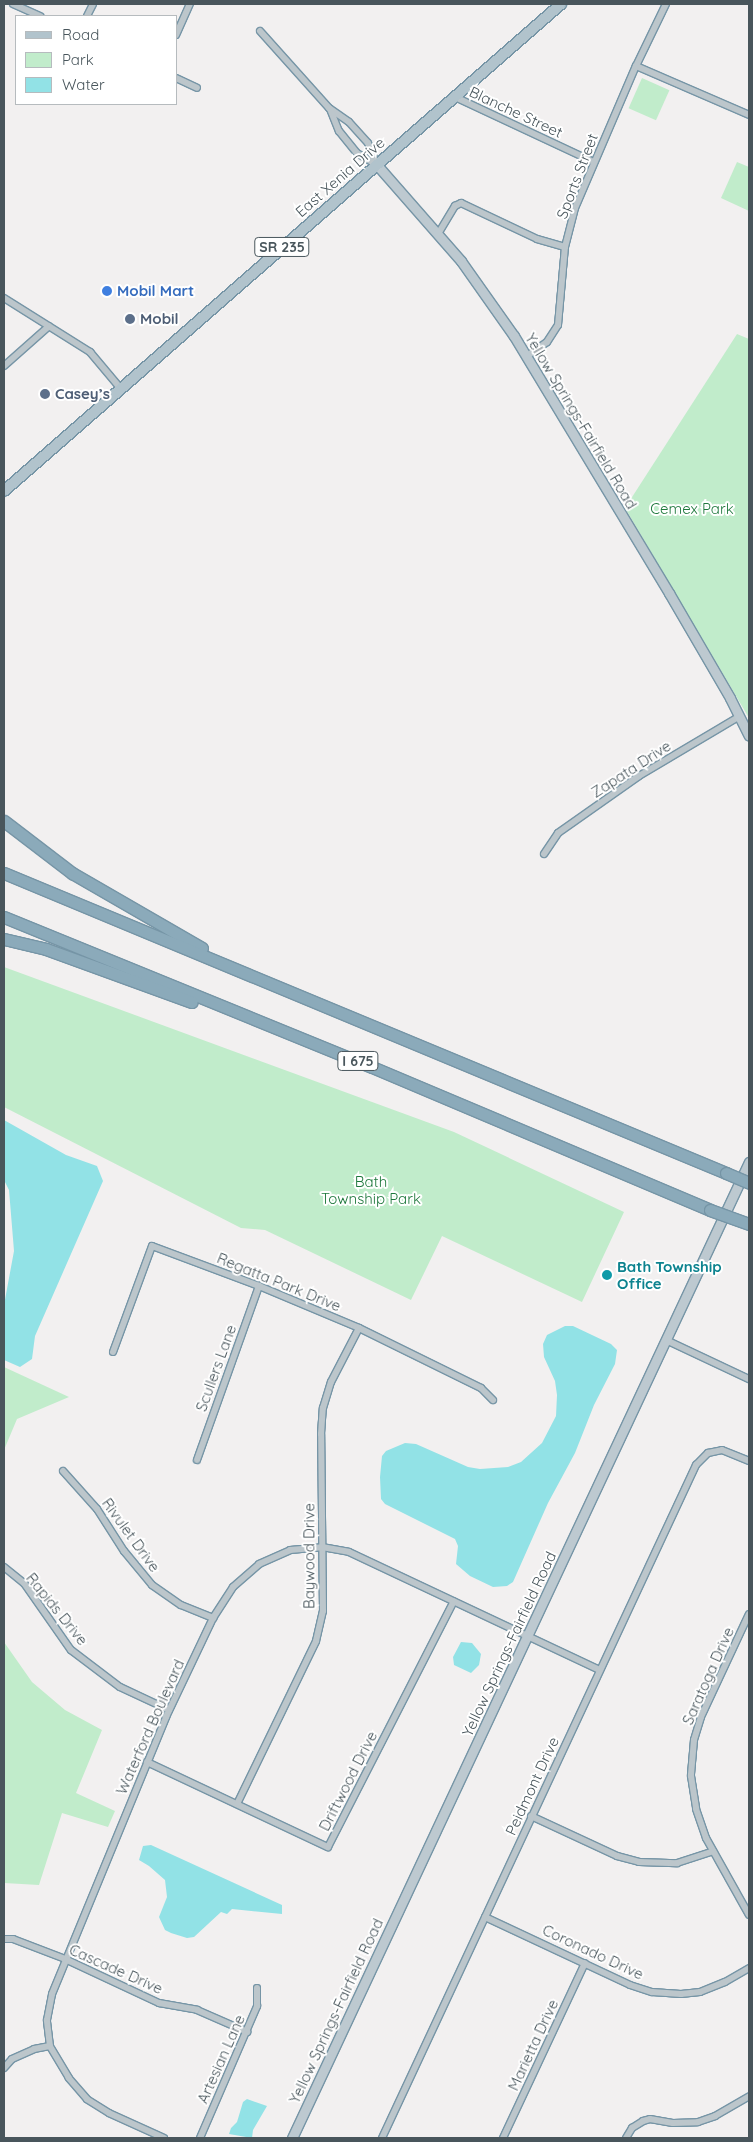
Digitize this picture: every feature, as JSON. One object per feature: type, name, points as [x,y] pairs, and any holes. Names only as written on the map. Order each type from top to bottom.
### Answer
[{"type":"highway","points":[[4,821],[72,873],[200,948],[282,988]]},
{"type":"highway","name":"I 675","points":[[4,873],[749,1182]]},
{"type":"highway","name":"I 675","points":[[4,917],[372,1067],[710,1210],[749,1224]]},
{"type":"highway","points":[[4,939],[46,949],[372,1067]]},
{"type":"main road","name":"East Xenia Drive","points":[[4,491],[561,4]]},
{"type":"main road","name":"Yellow Springs-Fairfield Road","points":[[377,165],[438,234],[488,298],[526,356],[670,593],[740,716],[749,736]]},
{"type":"main road","name":"Yellow Springs-Fairfield Road","points":[[292,2138],[749,1162]]},
{"type":"street","points":[[12,4],[38,15]]},
{"type":"street","points":[[178,31],[190,4]]},
{"type":"street","name":"Sports Street","points":[[526,356],[546,342],[558,325],[565,247],[575,208],[636,66],[666,4]]},
{"type":"street","points":[[260,32],[329,108],[348,122],[368,143],[377,165]]},
{"type":"street","points":[[636,66],[749,115]]},
{"type":"street","points":[[178,79],[197,88]]},
{"type":"street","name":"Blanche Street","points":[[455,97],[594,162]]},
{"type":"street","points":[[329,108],[339,131],[358,153],[377,165]]},
{"type":"street","points":[[438,234],[455,206],[461,203],[537,239],[565,247]]},
{"type":"street","points":[[4,298],[90,352],[121,389]]},
{"type":"street","points":[[4,366],[49,326]]},
{"type":"street","name":"Zapata Drive","points":[[544,854],[558,833],[640,776],[740,716]]},
{"type":"street","name":"Regatta Park Drive","points":[[113,1352],[152,1246],[260,1286],[359,1328],[481,1388],[493,1400]]},
{"type":"street","name":"Scullers Lane","points":[[197,1460],[260,1286]]},
{"type":"street","name":"Baywood Drive","points":[[238,1804],[316,1641],[323,1611],[321,1434],[324,1408],[331,1382],[359,1328]]},
{"type":"street","points":[[666,1340],[749,1379]]},
{"type":"street","name":"Peidmont Drive","points":[[382,2138],[696,1465],[703,1456],[714,1451],[726,1451],[749,1461]]},
{"type":"street","name":"Rivulet Drive","points":[[63,1471],[97,1510],[124,1551],[152,1585],[181,1605],[213,1618]]},
{"type":"street","name":"Waterford Boulevard","points":[[164,2138],[109,2113],[87,2099],[68,2078],[50,2046],[47,2020],[52,1994],[65,1960],[169,1710],[213,1618],[233,1587],[259,1564],[290,1550],[322,1547],[349,1552],[600,1670]]},
{"type":"street","name":"Rapids Drive","points":[[4,1567],[24,1583],[71,1650],[120,1687],[169,1710]]},
{"type":"street","name":"Driftwood Drive","points":[[147,1762],[328,1847],[454,1601]]},
{"type":"street","name":"Saratoga Drive","points":[[749,1614],[701,1717],[694,1740],[692,1762],[693,1793],[700,1822],[713,1850],[749,1915]]},
{"type":"street","points":[[532,1816],[617,1856],[639,1862],[677,1863],[713,1850]]},
{"type":"street","name":"Coronado Drive","points":[[484,1917],[641,1989],[671,1994],[709,1989],[749,1968]]},
{"type":"street","name":"Cascade Drive","points":[[4,1939],[13,1939],[65,1960],[159,2003],[197,2010],[247,2032]]},
{"type":"street","name":"Marietta Drive","points":[[503,2138],[585,1963]]},
{"type":"street","name":"Artesian Lane","points":[[200,2138],[257,2006],[257,1988]]},
{"type":"street","points":[[4,2068],[12,2059],[34,2049],[50,2046]]},
{"type":"street","points":[[626,2138],[632,2128],[643,2121],[650,2119],[673,2123],[698,2122],[715,2116],[749,2096]]},
{"type":"green space","points":[[642,78],[669,90],[656,120],[629,108]]},
{"type":"green space","points":[[737,162],[749,167],[749,211],[721,198]]},
{"type":"green space","name":"Cemex Park","points":[[737,334],[749,339],[749,718],[625,508]]},
{"type":"green space","name":"Bath Township Park","points":[[4,967],[454,1132],[624,1212],[582,1302],[442,1236],[411,1300],[265,1230],[241,1228],[4,1107]]},
{"type":"green space","points":[[4,1367],[69,1397],[17,1419],[4,1450]]},
{"type":"green space","points":[[4,1642],[32,1682],[65,1710],[102,1730],[76,1793],[115,1811],[108,1827],[62,1813],[39,1885],[4,1883]]},
{"type":"water","points":[[4,1120],[66,1155],[97,1166],[103,1181],[35,1336],[32,1359],[20,1367],[4,1360],[4,1305],[14,1251],[9,1190],[4,1180]]},
{"type":"water","points":[[565,1326],[573,1326],[611,1344],[617,1350],[615,1364],[594,1405],[575,1453],[548,1503],[513,1582],[507,1586],[493,1587],[470,1576],[456,1564],[458,1546],[455,1539],[385,1504],[381,1499],[380,1477],[382,1456],[386,1451],[405,1443],[416,1444],[468,1467],[480,1469],[508,1467],[521,1462],[542,1443],[556,1416],[557,1395],[555,1381],[544,1357],[543,1344],[547,1335]]},
{"type":"water","points":[[461,1642],[472,1643],[481,1654],[479,1665],[471,1673],[454,1665],[453,1657]]},
{"type":"water","points":[[151,1845],[282,1905],[282,1914],[232,1909],[227,1914],[221,1912],[194,1937],[187,1938],[165,1930],[159,1917],[167,1897],[165,1880],[139,1860],[143,1846]]},
{"type":"water","points":[[247,2099],[267,2106],[253,2130],[252,2138],[229,2134],[231,2128],[237,2122],[243,2102]]},
{"type":"place","name":"Mobil Mart","points":[[107,291]]},
{"type":"place","name":"Mobil","points":[[130,319]]},
{"type":"place","name":"Casey’s","points":[[45,394]]},
{"type":"place","name":"Bath Township Office","points":[[607,1275]]}]
